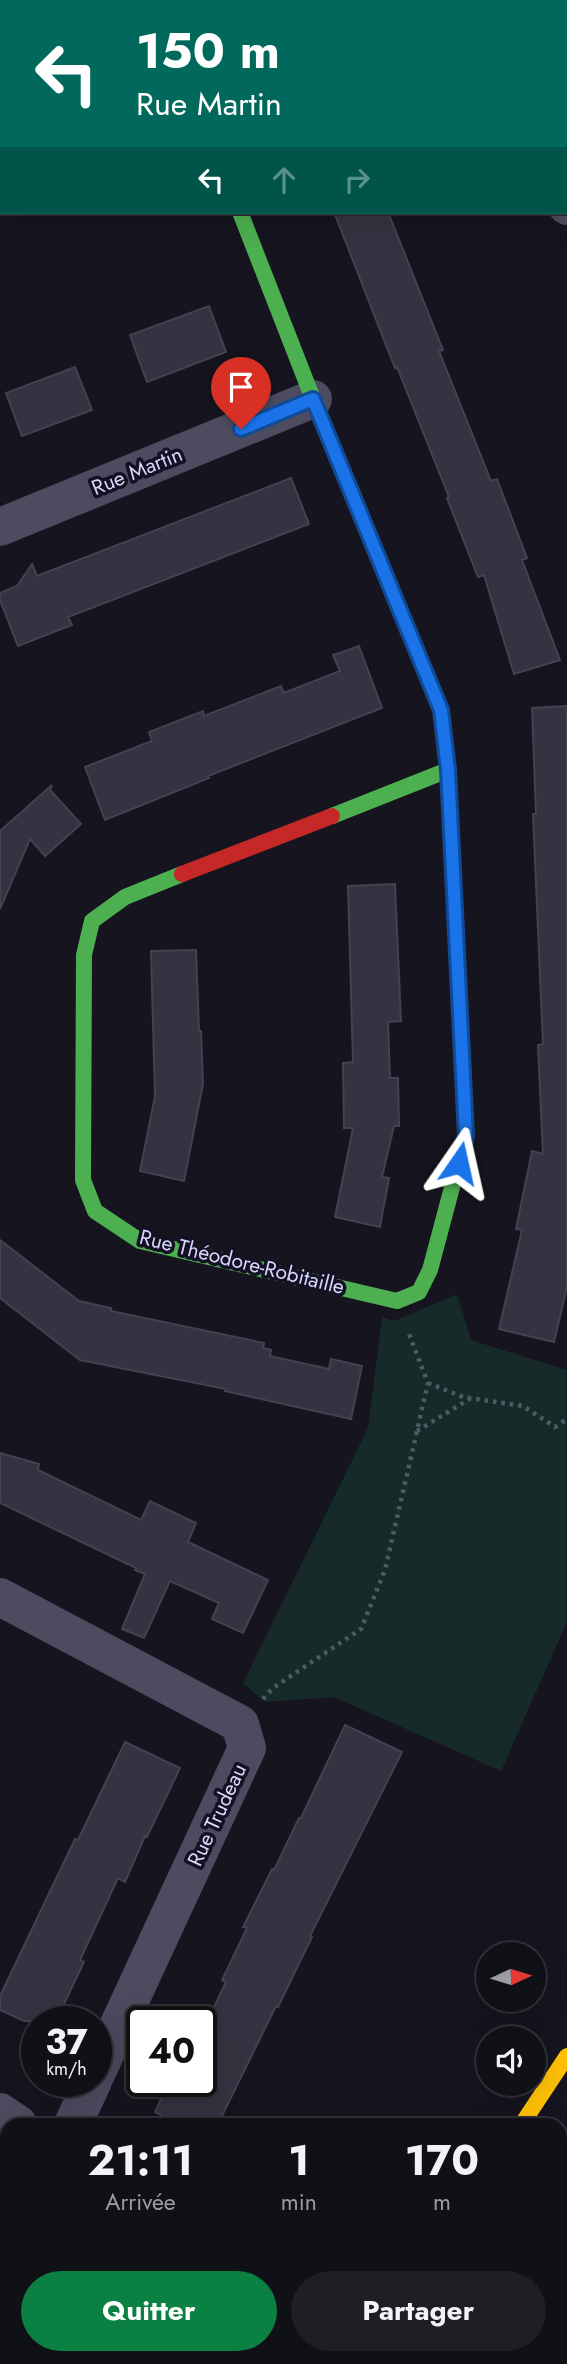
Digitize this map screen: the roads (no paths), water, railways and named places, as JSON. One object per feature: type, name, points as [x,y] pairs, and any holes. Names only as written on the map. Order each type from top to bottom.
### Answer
[{"type":"street","points":[[241,214],[313,399],[441,710],[448,770]]},
{"type":"street","name":"Rue Martin","points":[[0,527],[313,399]]},
{"type":"street","name":"Rue Théodore-Robitaille","points":[[448,770],[466,1136],[430,1270],[419,1292],[397,1301],[140,1241],[95,1211],[83,1180],[84,955],[92,921],[125,897],[448,770]]},
{"type":"street","name":"Rue Trudeau","points":[[0,1597],[240,1724],[247,1748],[112,2039]]},
{"type":"street","points":[[526,2118],[567,2056]]},
{"type":"street","points":[[76,2118],[86,2097]]}]
